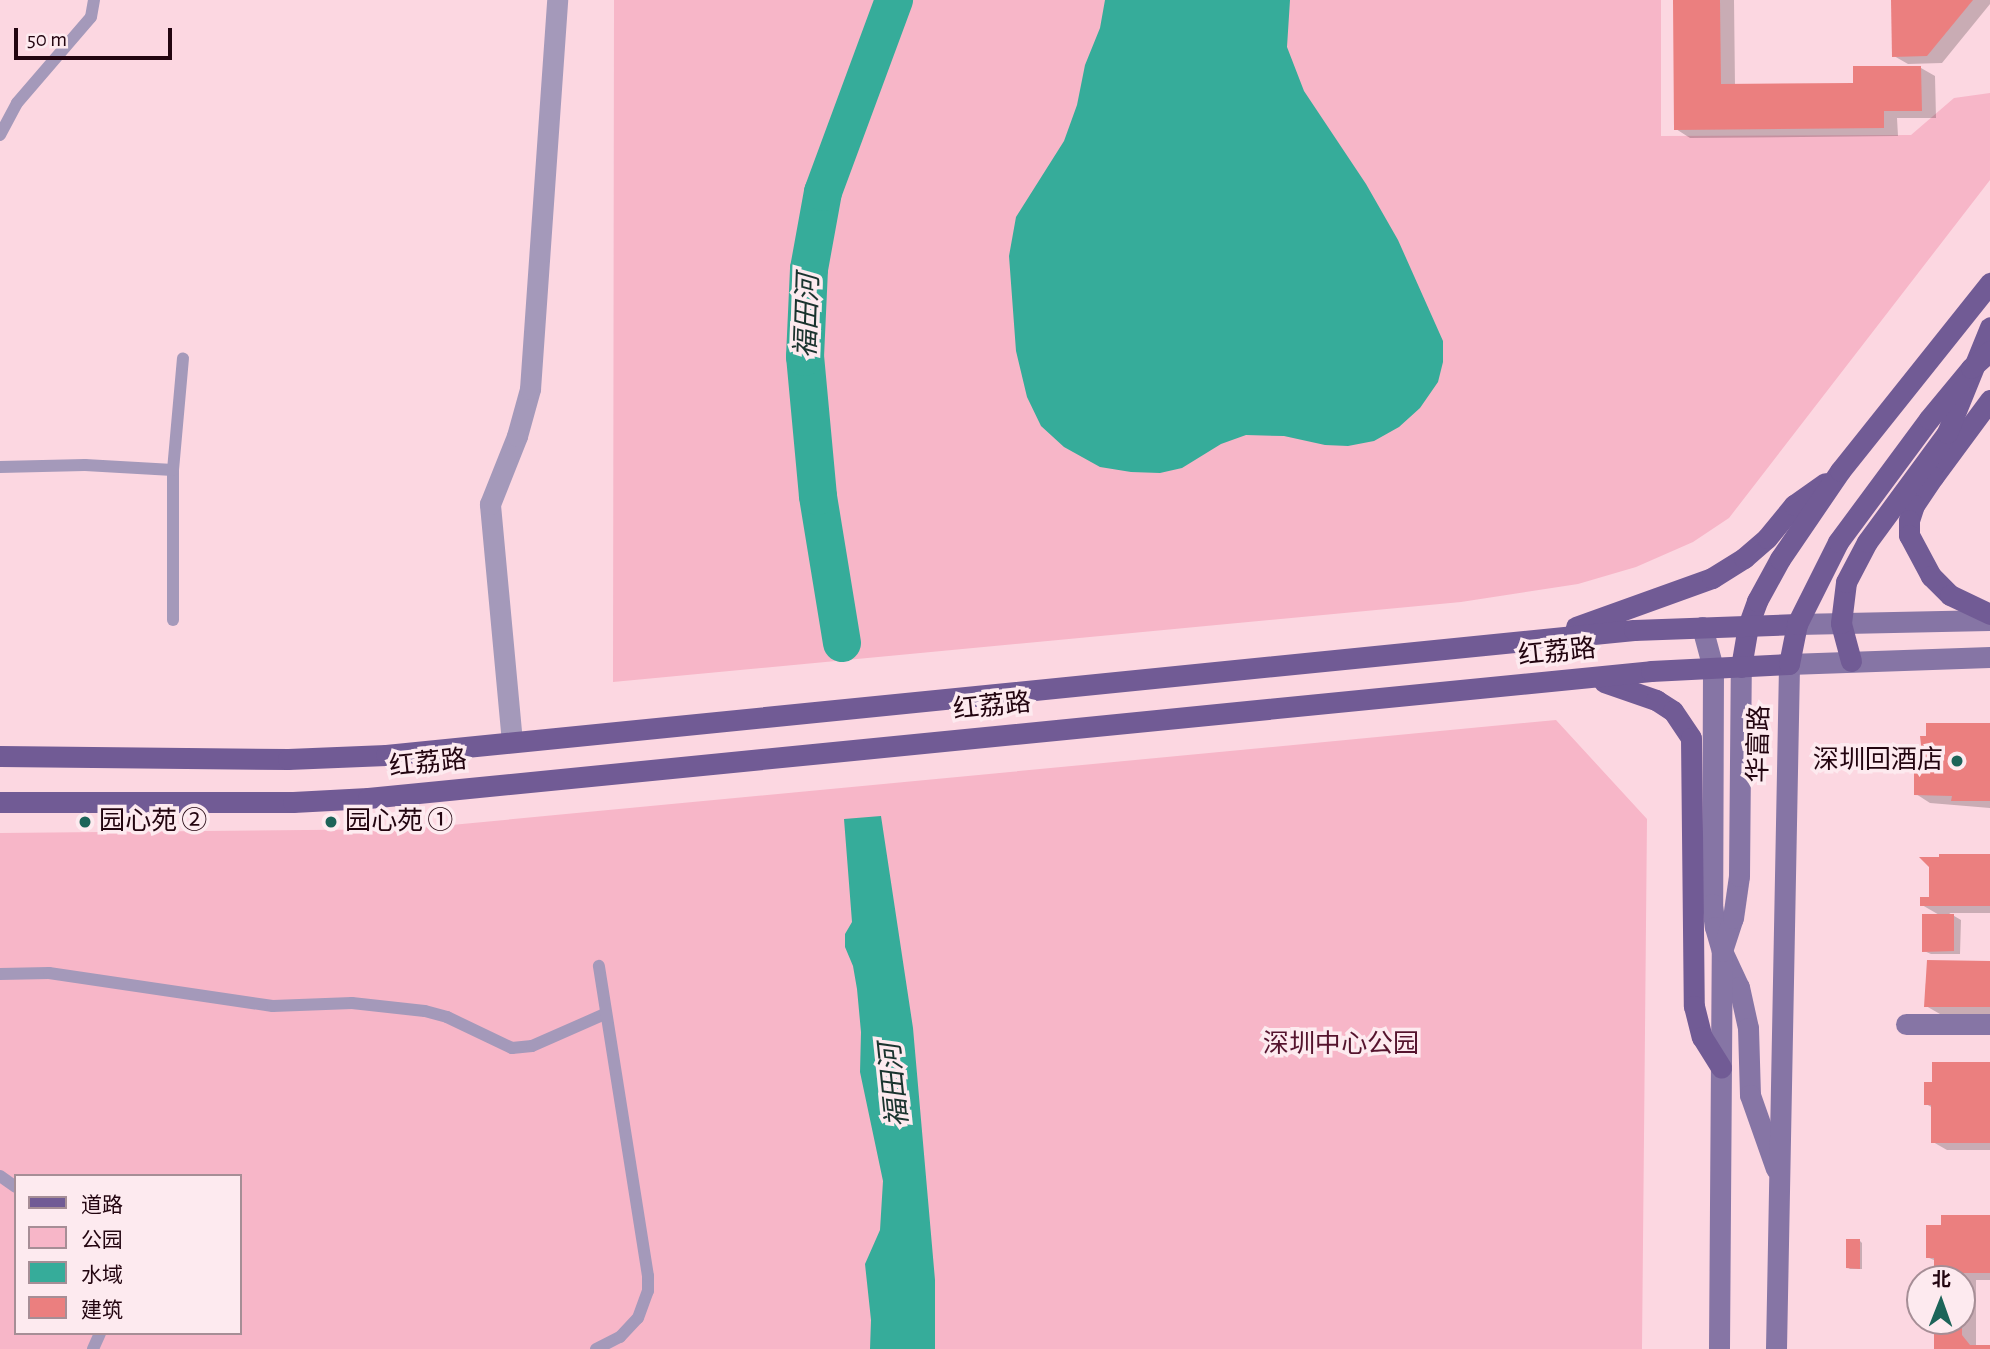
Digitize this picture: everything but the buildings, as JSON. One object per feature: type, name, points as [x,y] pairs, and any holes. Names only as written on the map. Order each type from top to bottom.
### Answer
[{"type":"main road","name":"华富路","points":[[1779,1177],[1750,1095],[1744,1005],[1739,987],[1721,951],[1733,918],[1739,876],[1741,667],[1748,626],[1769,577],[1840,471],[1990,283]]},
{"type":"main road","name":"华富路","points":[[1851,661],[1841,622],[1841,600],[1855,562],[1947,433],[1960,406],[1971,368],[1990,327]]},
{"type":"main road","name":"华富路","points":[[1776,1349],[1789,664],[1797,624],[1838,542],[1929,419],[1971,368],[1990,351]]},
{"type":"main road","points":[[1990,400],[1914,505],[1909,520],[1909,535],[1931,576],[1950,595],[1990,614]]},
{"type":"main road","points":[[1538,639],[1654,601],[1712,578],[1744,558],[1767,538],[1794,505],[1840,471]]},
{"type":"main road","name":"红荔路","points":[[0,756],[323,758],[512,742],[1634,630],[1841,622],[1990,620]]},
{"type":"main road","name":"华富路","points":[[1702,627],[1713,668],[1712,904],[1721,951],[1719,1349]]},
{"type":"main road","name":"红荔路","points":[[0,802],[281,802],[368,798],[1584,678],[1789,664],[1990,657]]},
{"type":"main road","points":[[1584,678],[1619,685],[1656,700],[1673,711],[1691,738],[1694,1006],[1702,1037],[1721,1068]]},
{"type":"main road","points":[[1906,1024],[1990,1024]]},
{"type":"street","points":[[512,742],[490,504],[517,436],[530,389],[557,0]]},
{"type":"lane","points":[[0,135],[17,103],[91,17],[94,0]]},
{"type":"lane","points":[[173,620],[173,470],[183,358]]},
{"type":"lane","points":[[0,467],[85,465],[173,470]]},
{"type":"lane","points":[[596,1349],[629,1328],[638,1318],[648,1291],[647,1260],[599,966]]},
{"type":"lane","points":[[0,974],[61,975],[273,1006],[352,1003],[425,1011],[447,1017],[512,1048],[532,1046],[605,1014]]},
{"type":"green space","points":[[614,0],[1661,0],[1661,136],[1911,135],[1954,98],[1990,93],[1990,180],[1729,518],[1693,542],[1636,567],[1578,584],[1461,602],[613,682]]},
{"type":"green space","name":"深圳中心公园","points":[[1556,720],[1647,819],[1642,1349],[0,1349],[0,833],[409,829]]},
{"type":"water","points":[[1105,0],[1290,0],[1287,47],[1304,91],[1366,184],[1398,240],[1443,341],[1443,362],[1438,382],[1420,408],[1399,427],[1374,441],[1348,446],[1325,445],[1284,436],[1246,435],[1221,444],[1182,468],[1160,473],[1100,467],[1064,447],[1041,426],[1027,397],[1016,351],[1009,256],[1016,217],[1064,141],[1077,105],[1085,65],[1100,28]]},
{"type":"water","points":[[881,816],[913,1028],[935,1280],[935,1349],[870,1349],[871,1320],[865,1264],[880,1230],[883,1181],[860,1072],[861,1032],[857,989],[853,966],[845,947],[845,934],[852,922],[844,819]]},
{"type":"waterway","name":"福田河","points":[[842,643],[818,496],[805,357],[809,269],[823,192],[894,0]]},
{"type":"place","name":"深圳回酒店","points":[[1957,761]]},
{"type":"place","name":"园心苑 ②","points":[[85,822]]},
{"type":"place","name":"园心苑 ①","points":[[331,822]]}]
